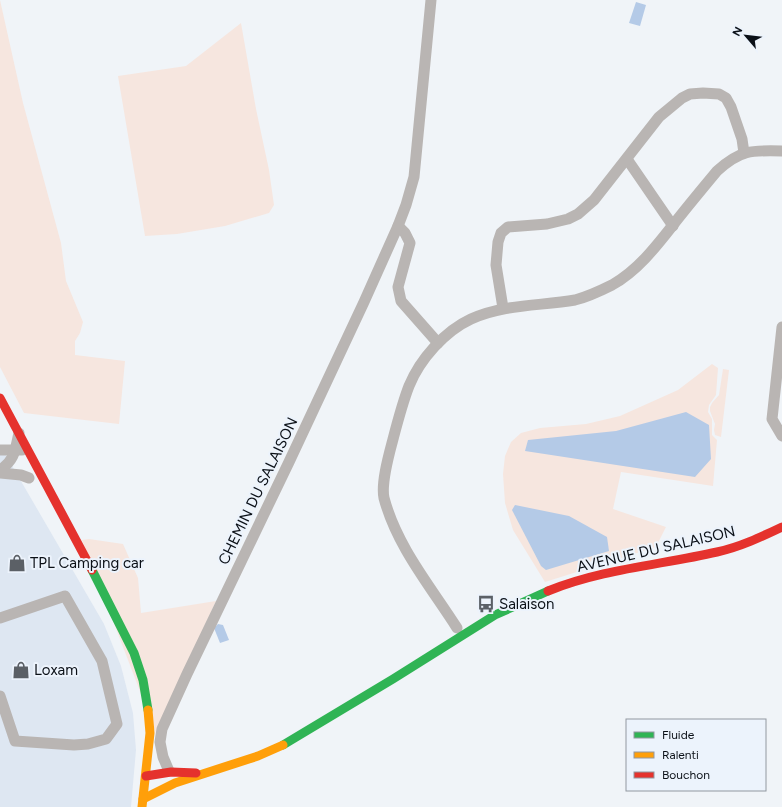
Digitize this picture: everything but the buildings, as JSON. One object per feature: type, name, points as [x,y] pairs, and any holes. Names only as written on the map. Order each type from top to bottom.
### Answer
[{"type":"street","name":"CHEMIN DU SALAISON","points":[[169,771],[163,757],[160,742],[162,729],[235,572],[289,462],[398,226],[414,177],[431,0]]},
{"type":"street","points":[[503,308],[496,265],[498,242],[501,233],[508,227],[546,224],[568,219],[578,214],[594,200],[659,117],[682,98],[690,94],[704,93],[719,94],[726,98],[731,107],[742,139],[744,152]]},
{"type":"street","points":[[460,629],[407,550],[392,523],[384,496],[384,484],[389,456],[409,386],[421,364],[438,343],[459,325],[486,313],[503,308],[575,300],[611,286],[639,266],[717,171],[729,160],[744,152],[782,151]]},
{"type":"street","points":[[627,159],[673,226]]},
{"type":"street","points":[[398,226],[405,233],[410,243],[398,287],[401,301],[438,343]]},
{"type":"street","points":[[782,327],[772,419],[782,436]]},
{"type":"street","points":[[0,398],[93,571],[134,653],[143,680],[150,733],[143,803]]},
{"type":"street","points":[[19,433],[19,458]]},
{"type":"street","points":[[7,436],[31,481]]},
{"type":"street","points":[[0,450],[19,458]]},
{"type":"street","points":[[0,471],[28,450]]},
{"type":"street","points":[[0,471],[22,475],[31,481]]},
{"type":"street","name":"AVENUE DU SALAISON","points":[[524,592],[557,587],[597,576],[718,552],[744,544],[782,527]]},
{"type":"street","name":"AVENUE DU SALAISON","points":[[143,803],[153,793],[174,783],[258,756],[294,739],[328,717],[398,666],[460,629],[557,587]]},
{"type":"street","points":[[0,618],[65,596],[102,661],[117,724],[106,739],[88,744],[74,745],[15,741],[0,696]]},
{"type":"street","points":[[137,701],[142,733],[142,746],[146,764]]},
{"type":"street","points":[[146,776],[169,771],[182,771],[201,774]]},
{"type":"street","points":[[169,771],[174,783]]},
{"type":"shaded area","points":[[0,0],[23,103],[61,243],[66,281],[83,322],[80,333],[75,341],[75,355],[125,361],[119,424],[24,413],[0,367]]},
{"type":"shaded area","points":[[241,23],[256,109],[269,170],[274,205],[269,213],[225,226],[177,234],[145,236],[118,76],[186,66]]},
{"type":"shaded area","points":[[712,364],[718,368],[716,395],[709,405],[708,412],[712,419],[712,435],[717,440],[713,486],[621,472],[613,509],[666,527],[656,547],[545,582],[513,530],[505,503],[503,474],[505,456],[511,442],[521,433],[540,428],[586,424],[620,416],[678,390]]},
{"type":"shaded area","points":[[723,369],[729,370],[721,437],[715,435],[715,424],[710,407],[719,395]]},
{"type":"shaded area","points":[[0,445],[104,624],[121,666],[133,713],[136,750],[131,807],[0,807]]},
{"type":"shaded area","points":[[89,539],[123,544],[138,578],[141,613],[216,601],[156,733],[82,540]]},
{"type":"water","points":[[636,2],[646,5],[640,26],[629,23]]},
{"type":"water","points":[[686,412],[709,425],[711,459],[695,477],[525,451],[528,440],[616,431]]},
{"type":"water","points":[[515,505],[569,516],[607,537],[609,551],[546,570],[541,566],[512,510]]},
{"type":"water","points":[[218,624],[223,625],[229,640],[220,643],[214,628]]},
{"type":"traffic: fast","points":[[92,570],[134,653],[143,680],[148,710]]},
{"type":"traffic: fast","points":[[283,745],[393,679],[495,615],[548,591]]},
{"type":"traffic: slow","points":[[142,807],[150,733],[148,710]]},
{"type":"traffic: slow","points":[[143,799],[175,783],[258,756],[283,745]]},
{"type":"traffic: jam","points":[[0,398],[92,570]]},
{"type":"traffic: jam","points":[[548,591],[589,577],[610,572],[696,557],[726,550],[782,527]]},
{"type":"traffic: jam","points":[[146,776],[171,772],[196,773]]},
{"type":"place","name":"TPL Camping car","points":[[17,563]]},
{"type":"place","name":"Salaison","points":[[486,604]]},
{"type":"place","name":"Loxam","points":[[21,670]]}]
